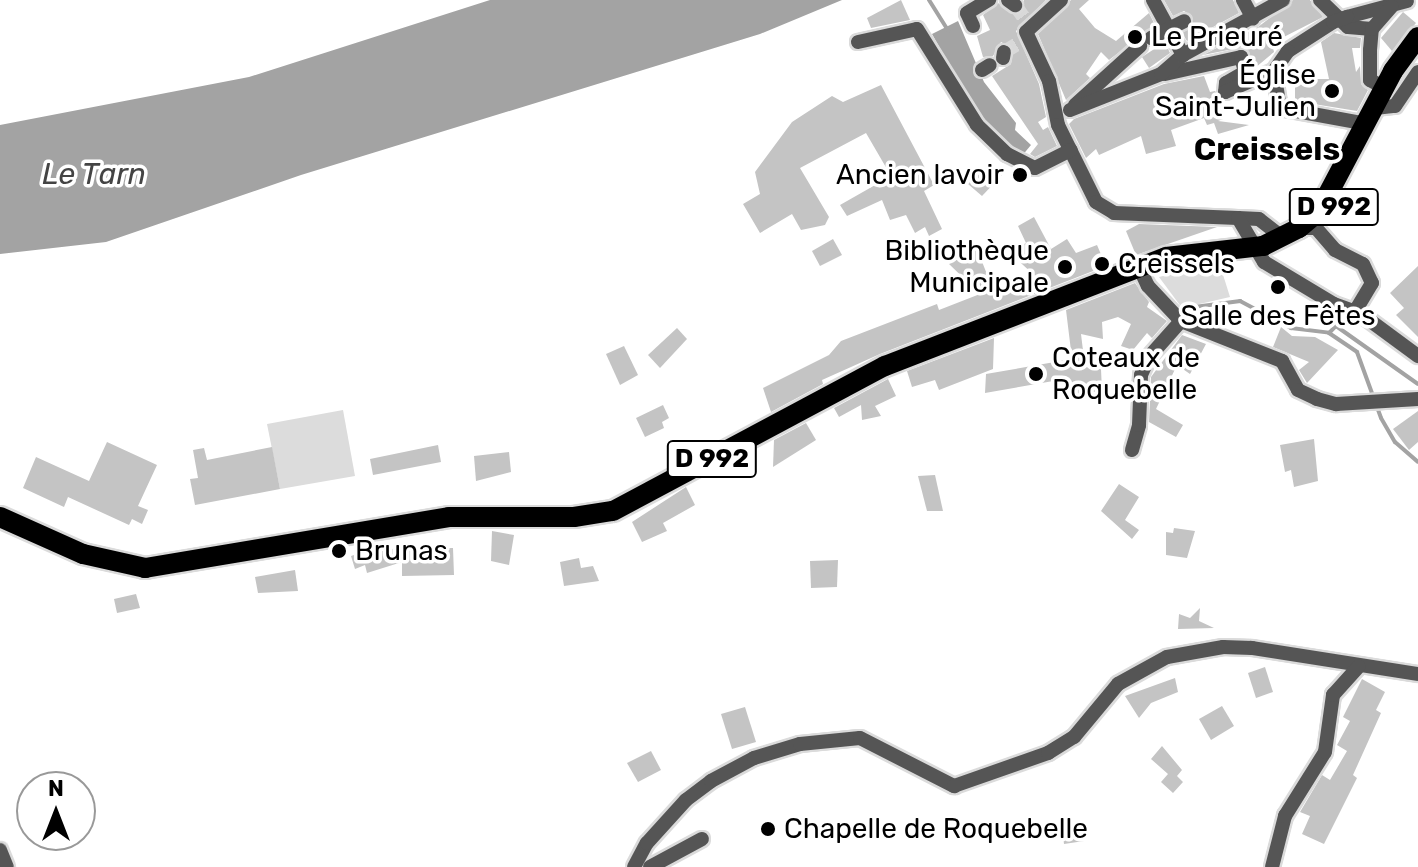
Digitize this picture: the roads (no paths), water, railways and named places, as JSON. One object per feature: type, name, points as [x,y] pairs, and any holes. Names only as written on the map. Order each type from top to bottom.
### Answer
[{"type":"main road","name":"D 992","points":[[0,517],[69,550],[145,568],[449,517],[574,517],[613,511],[864,376],[1139,267],[1186,252],[1258,247],[1275,251],[1319,211],[1385,88],[1418,37]]},
{"type":"main road","name":"D 992","points":[[1258,247],[1299,231]]},
{"type":"street","points":[[973,26],[967,13],[989,0]]},
{"type":"street","points":[[1153,0],[1183,55]]},
{"type":"street","points":[[1243,0],[1253,19]]},
{"type":"street","points":[[1161,74],[1183,55],[1283,0]]},
{"type":"street","points":[[1320,0],[1348,27],[1372,29]]},
{"type":"street","points":[[1184,21],[1145,42],[1070,110],[1161,74],[1202,69],[1234,55],[1241,57],[1245,72],[1226,83],[1225,92],[1268,74],[1288,51],[1340,20],[1407,1],[1418,1]]},
{"type":"street","points":[[1407,1],[1418,8]]},
{"type":"street","points":[[1057,2],[1026,32],[1049,81],[1058,125],[1096,202],[1114,213],[1259,219],[1299,231],[1363,264],[1372,283],[1355,311]]},
{"type":"street","points":[[1385,88],[1370,80],[1372,29],[1392,6]]},
{"type":"street","points":[[858,42],[917,29],[977,125],[1007,154],[1035,168],[1071,150]]},
{"type":"street","points":[[1268,74],[1280,108],[1371,116],[1395,106],[1418,72]]},
{"type":"street","points":[[1238,218],[1248,227],[1264,262],[1334,304],[1355,311],[1418,356]]},
{"type":"street","points":[[1139,267],[1148,286],[1181,321],[1282,361],[1298,390],[1317,399],[1364,402],[1418,399]]},
{"type":"street","points":[[1132,450],[1139,425],[1141,375],[1149,357],[1181,321]]},
{"type":"street","points":[[634,867],[647,843],[686,800],[754,758],[800,744],[860,738],[940,781],[973,784],[1048,753],[1074,737],[1132,674],[1167,657],[1223,647],[1418,674]]},
{"type":"street","points":[[1272,867],[1285,816],[1325,752],[1333,695],[1358,667]]},
{"type":"street","points":[[650,867],[702,839]]},
{"type":"street","points":[[0,850],[7,867]]},
{"type":"water","name":"Le Tarn","points":[[490,0],[842,0],[760,34],[301,175],[106,242],[0,254],[0,125],[249,77]]},
{"type":"water","points":[[958,21],[984,82],[1016,123],[1015,130],[1031,145],[1021,157],[984,128],[932,34]]},
{"type":"waterway","points":[[929,0],[948,30]]},
{"type":"waterway","points":[[1179,309],[1240,301],[1291,328],[1329,333],[1357,352],[1381,418],[1395,442],[1418,462]]},
{"type":"waterway","points":[[1329,333],[1336,326],[1418,384]]},
{"type":"tunnel","points":[[1015,5],[1031,28]]},
{"type":"tunnel","points":[[1004,52],[1029,37]]},
{"type":"place","name":"Le Prieuré","points":[[1135,37]]},
{"type":"place","name":"Église Saint-Julien","points":[[1332,91]]},
{"type":"place","name":"Ancien lavoir","points":[[1020,175]]},
{"type":"place","name":"Creissels","points":[[1102,264]]},
{"type":"place","name":"Bibliothèque Municipale","points":[[1065,267]]},
{"type":"place","name":"Salle des Fêtes","points":[[1278,287]]},
{"type":"place","name":"Coteaux de Roquebelle","points":[[1036,374]]},
{"type":"place","name":"Brunas","points":[[339,551]]},
{"type":"place","name":"Chapelle de Roquebelle","points":[[768,829]]},
{"type":"district","name":"Creissels","points":[[1267,149]]}]
